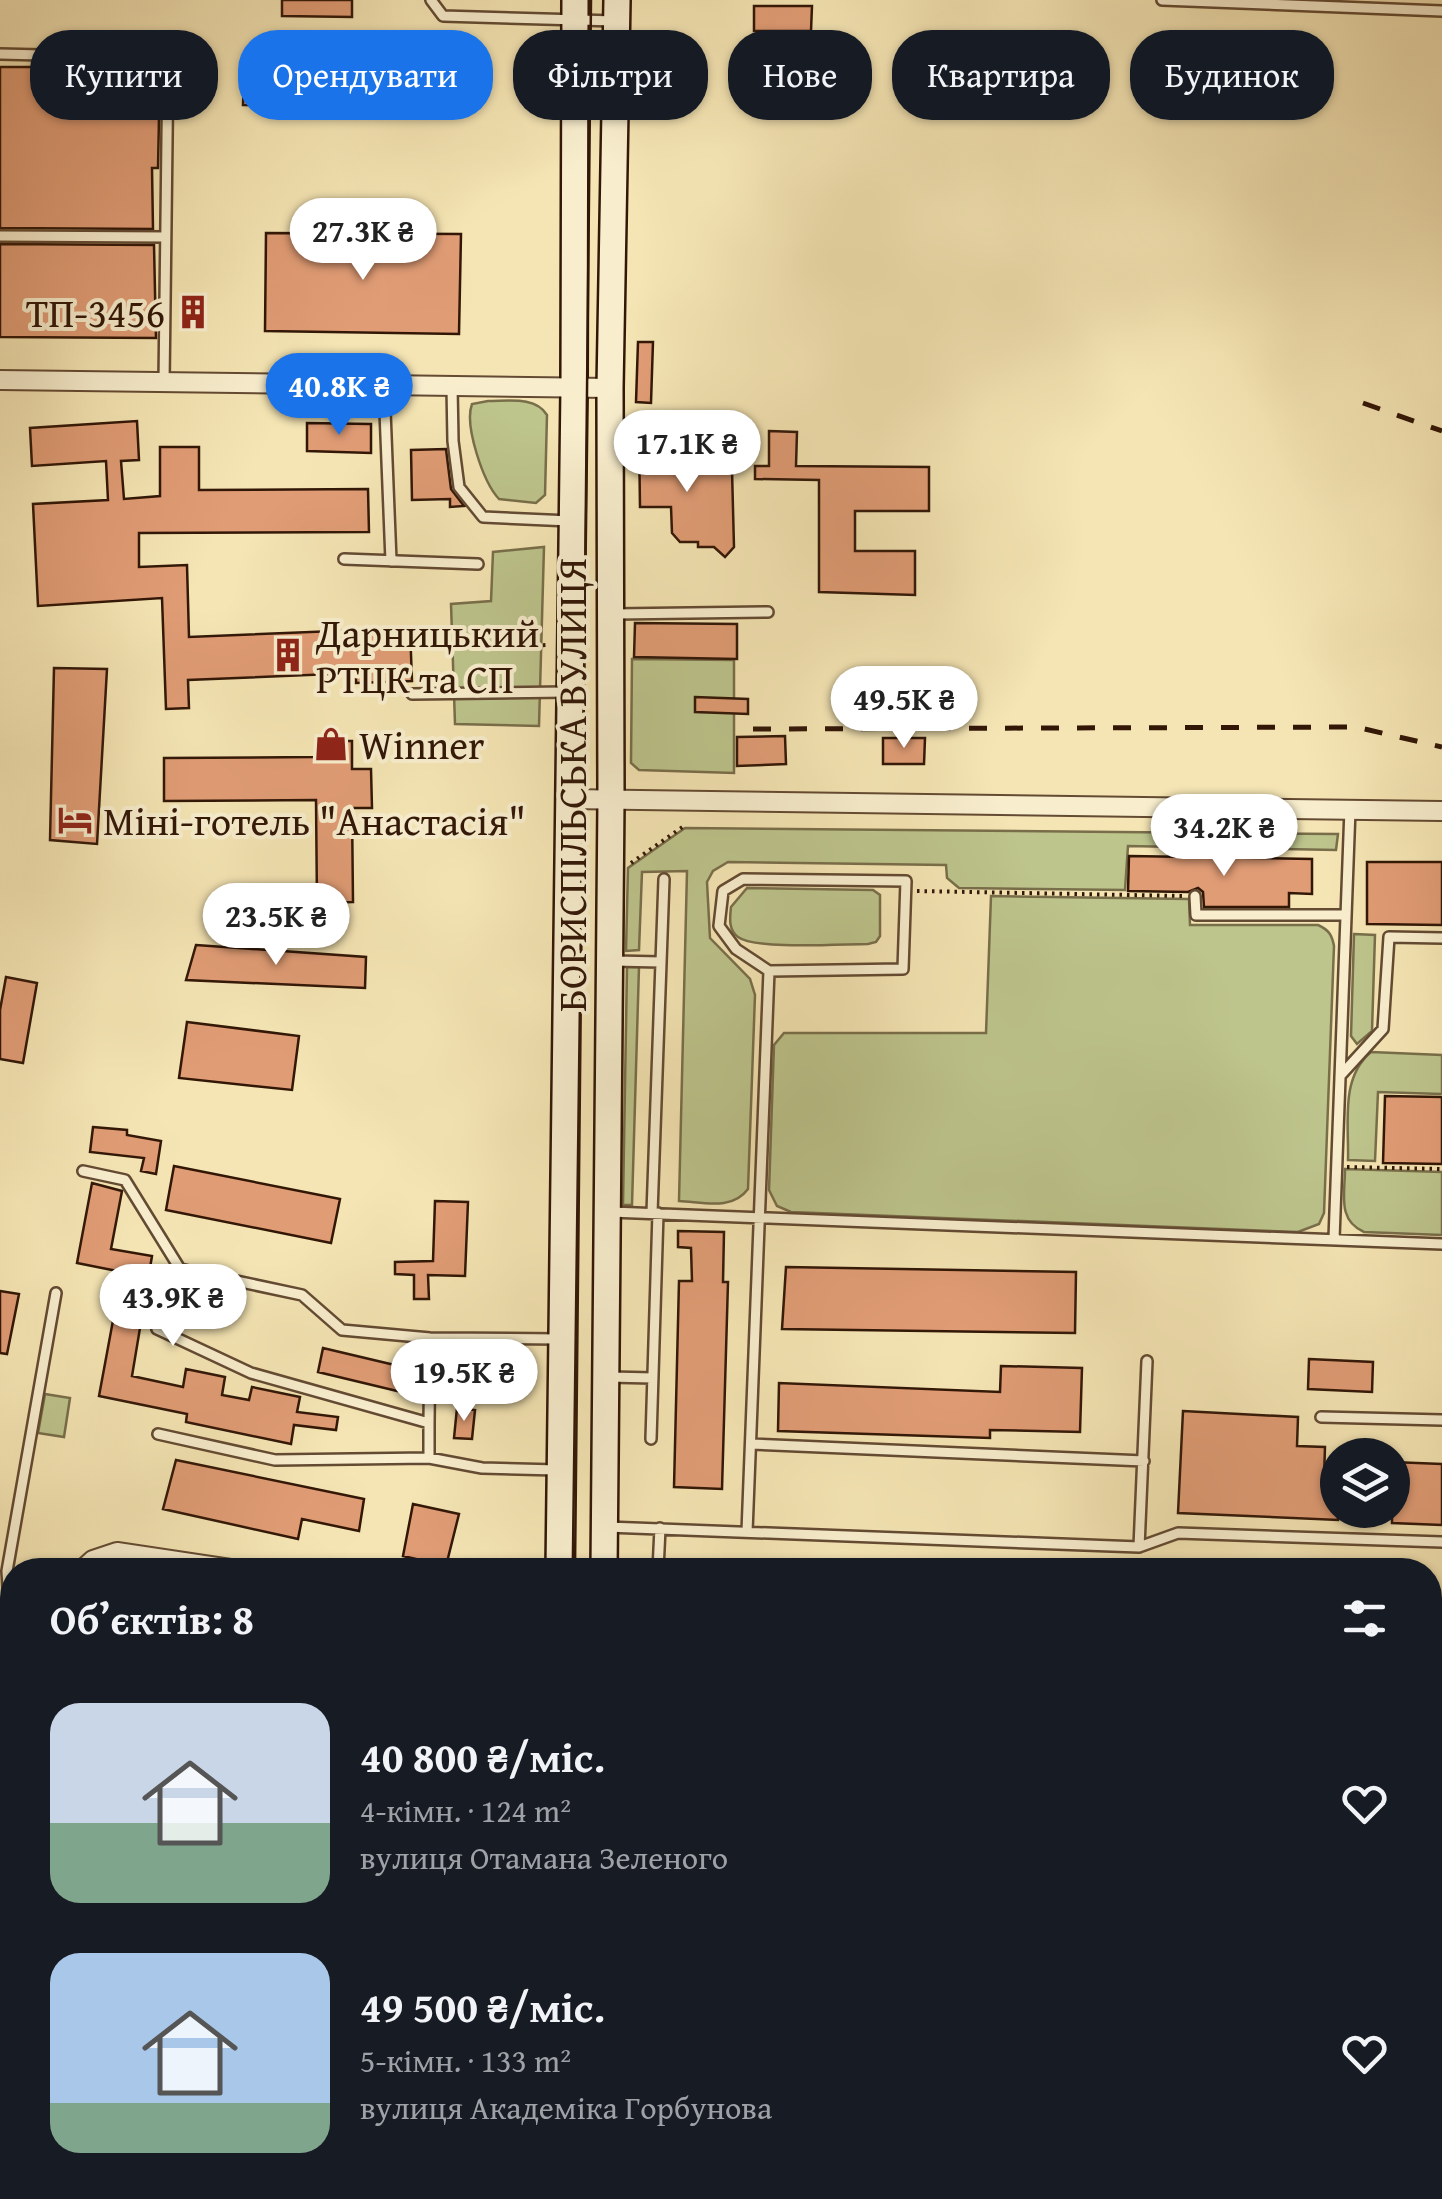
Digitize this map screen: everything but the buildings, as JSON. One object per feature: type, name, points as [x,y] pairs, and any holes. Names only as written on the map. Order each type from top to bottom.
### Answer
[{"type":"main road","name":"БОРИСПІЛЬСЬКА ВУЛИЦЯ","points":[[558,1558],[574,388],[575,10]]},
{"type":"main road","name":"БОРИСПІЛЬСЬКА ВУЛИЦЯ","points":[[604,1558],[611,800],[610,388],[617,10]]},
{"type":"street","points":[[0,380],[610,388]]},
{"type":"street","points":[[569,799],[1442,810]]},
{"type":"street","points":[[99,1558],[118,1552],[154,1558]]},
{"type":"lane","points":[[432,0],[444,16],[617,10]]},
{"type":"lane","points":[[1162,0],[1442,10]]},
{"type":"lane","points":[[0,54],[168,58],[164,383]]},
{"type":"lane","points":[[0,236],[166,237]]},
{"type":"lane","points":[[384,386],[391,561]]},
{"type":"lane","points":[[452,387],[452,442],[459,487],[482,517],[572,521]]},
{"type":"lane","points":[[344,559],[478,564]]},
{"type":"lane","points":[[610,614],[768,612]]},
{"type":"lane","points":[[412,694],[569,692]]},
{"type":"lane","points":[[1334,1239],[1350,809]]},
{"type":"lane","points":[[743,878],[906,881],[904,969],[770,971],[736,948],[719,926],[723,892],[743,878]]},
{"type":"lane","points":[[650,1439],[664,879]]},
{"type":"lane","points":[[1195,896],[1196,914],[1346,915]]},
{"type":"lane","points":[[1340,1076],[1383,1029],[1389,937],[1442,938]]},
{"type":"lane","points":[[609,961],[661,962]]},
{"type":"lane","points":[[748,1532],[770,971]]},
{"type":"lane","points":[[84,1170],[125,1180],[180,1269],[302,1295],[342,1330],[430,1338],[562,1340]]},
{"type":"lane","points":[[608,1212],[1442,1244]]},
{"type":"lane","points":[[7,1558],[56,1293]]},
{"type":"lane","points":[[157,1329],[251,1373],[429,1423]]},
{"type":"lane","points":[[429,1458],[430,1338]]},
{"type":"lane","points":[[1139,1547],[1147,1362]]},
{"type":"lane","points":[[606,1377],[652,1378]]},
{"type":"lane","points":[[1321,1417],[1442,1420]]},
{"type":"lane","points":[[158,1434],[275,1460],[429,1458],[482,1468],[559,1470]]},
{"type":"lane","points":[[751,1444],[1144,1461]]},
{"type":"lane","points":[[605,1528],[1139,1547],[1178,1533],[1442,1542]]},
{"type":"lane","points":[[659,1558],[660,1528]]},
{"type":"path","points":[[453,648],[548,645]]},
{"type":"path","points":[[621,870],[684,826]]},
{"type":"path","points":[[908,890],[1195,896]]},
{"type":"path","points":[[1336,1166],[1442,1169]]},
{"type":"green space","points":[[529,402],[547,415],[545,495],[536,503],[499,499],[487,480],[476,453],[470,413],[472,404]]},
{"type":"green space","points":[[544,547],[539,726],[455,724],[451,604],[491,601],[493,552]]},
{"type":"green space","points":[[632,659],[734,660],[734,773],[639,770],[631,763]]},
{"type":"green space","points":[[685,828],[1338,834],[1336,850],[1128,846],[1125,890],[959,888],[947,878],[946,865],[728,862],[713,871],[707,882],[710,938],[750,979],[755,995],[748,1189],[734,1200],[716,1204],[679,1201],[687,871],[642,872],[639,950],[626,951],[628,868]]},
{"type":"green space","points":[[747,888],[873,890],[880,895],[880,936],[868,944],[780,945],[747,941],[735,934],[730,919],[731,907]]},
{"type":"green space","points":[[991,896],[1189,899],[1190,925],[1318,925],[1327,931],[1334,946],[1324,1213],[1319,1224],[1298,1232],[791,1212],[777,1206],[769,1190],[774,1045],[784,1033],[986,1033]]},
{"type":"green space","points":[[1354,934],[1375,935],[1372,1031],[1357,1044],[1351,1036]]},
{"type":"green space","points":[[627,967],[639,967],[632,1205],[623,1205]]},
{"type":"green space","points":[[1371,1052],[1442,1055],[1442,1094],[1378,1092],[1375,1161],[1348,1160],[1350,1088],[1361,1063]]},
{"type":"green space","points":[[1345,1169],[1442,1172],[1442,1235],[1364,1232],[1355,1227],[1344,1205]]},
{"type":"green space","points":[[45,1394],[70,1398],[64,1437],[38,1433]]},
{"type":"tram line","points":[[575,1558],[591,0]]},
{"type":"railway","points":[[1363,403],[1442,431]]},
{"type":"railway","points":[[753,729],[1356,727],[1442,747]]},
{"type":"place","name":"ТП-3456","points":[[193,312]]},
{"type":"place","name":"Дарницький РТЦК та СП","points":[[288,655]]},
{"type":"place","name":"Winner","points":[[331,744]]},
{"type":"place","name":"Міні-готель \"Анастасія\"","points":[[75,820]]}]
